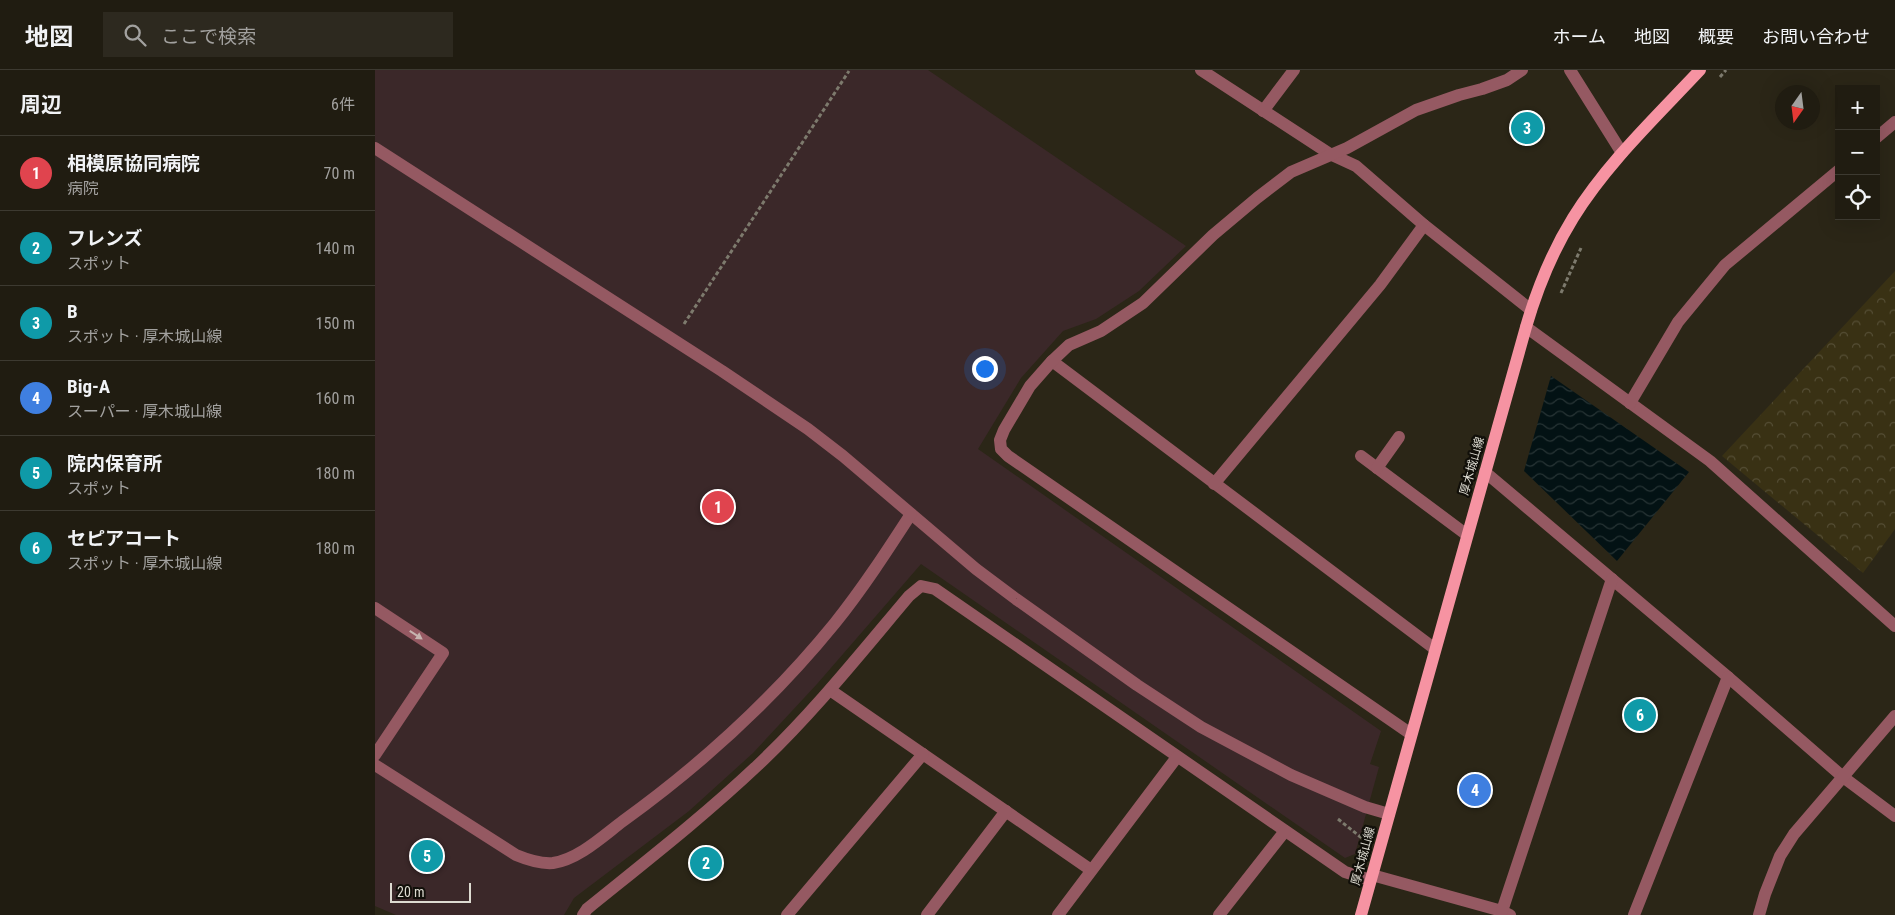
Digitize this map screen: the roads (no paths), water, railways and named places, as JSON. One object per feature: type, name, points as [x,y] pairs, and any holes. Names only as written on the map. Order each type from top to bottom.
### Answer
[{"type":"main road","name":"厚木城山線","points":[[1361,915],[1531,310],[1559,243],[1574,217],[1601,178],[1622,153],[1701,70]]},
{"type":"street","points":[[1201,70],[1330,154],[1356,166],[1424,225],[1531,310]]},
{"type":"street","points":[[1263,111],[1294,70]]},
{"type":"street","points":[[1411,734],[1008,456],[1001,449],[1000,440],[1030,386],[1069,344],[1101,331],[1143,303],[1213,235],[1291,172],[1347,148],[1416,110],[1459,94],[1482,89],[1507,80],[1521,70]]},
{"type":"street","points":[[1570,70],[1622,153]]},
{"type":"street","points":[[1880,135],[1895,122]]},
{"type":"street","points":[[375,148],[770,403],[843,456],[1016,600],[1137,685],[1201,727],[1291,775],[1365,807],[1389,814]]},
{"type":"street","points":[[1630,403],[1678,322],[1725,265],[1835,173]]},
{"type":"street","points":[[1214,484],[1379,285],[1424,225]]},
{"type":"street","points":[[1526,327],[1710,461],[1895,626]]},
{"type":"street","points":[[1052,362],[1435,649]]},
{"type":"street","points":[[1377,468],[1399,437]]},
{"type":"street","points":[[1361,456],[1467,535]]},
{"type":"street","points":[[1485,472],[1728,677],[1843,777],[1895,816]]},
{"type":"street","points":[[375,765],[516,855],[534,862],[552,863],[569,858],[660,794],[703,760],[755,710],[835,623],[873,572],[911,514]]},
{"type":"street","points":[[583,915],[587,909],[694,824],[759,764],[830,690],[909,596],[921,586],[935,589],[1345,872],[1506,913],[1612,579]]},
{"type":"street","points":[[375,608],[443,653],[375,755]]},
{"type":"street","points":[[1633,915],[1728,677]]},
{"type":"street","points":[[830,690],[1091,870]]},
{"type":"street","points":[[1759,915],[1780,856],[1794,834],[1895,716]]},
{"type":"street","points":[[787,915],[923,754]]},
{"type":"street","points":[[1058,915],[1177,756]]},
{"type":"street","points":[[927,915],[1006,811]]},
{"type":"street","points":[[1219,915],[1285,831]]},
{"type":"water","points":[[1551,376],[1689,472],[1617,561],[1524,471]]},
{"type":"place","name":"B","points":[[1527,128]]},
{"type":"place","name":"相模原協同病院","points":[[718,507]]},
{"type":"place","name":"セピアコート","points":[[1640,715]]},
{"type":"place","name":"Big-A","points":[[1475,790]]},
{"type":"place","name":"院内保育所","points":[[427,856]]},
{"type":"place","name":"フレンズ","points":[[706,863]]}]
